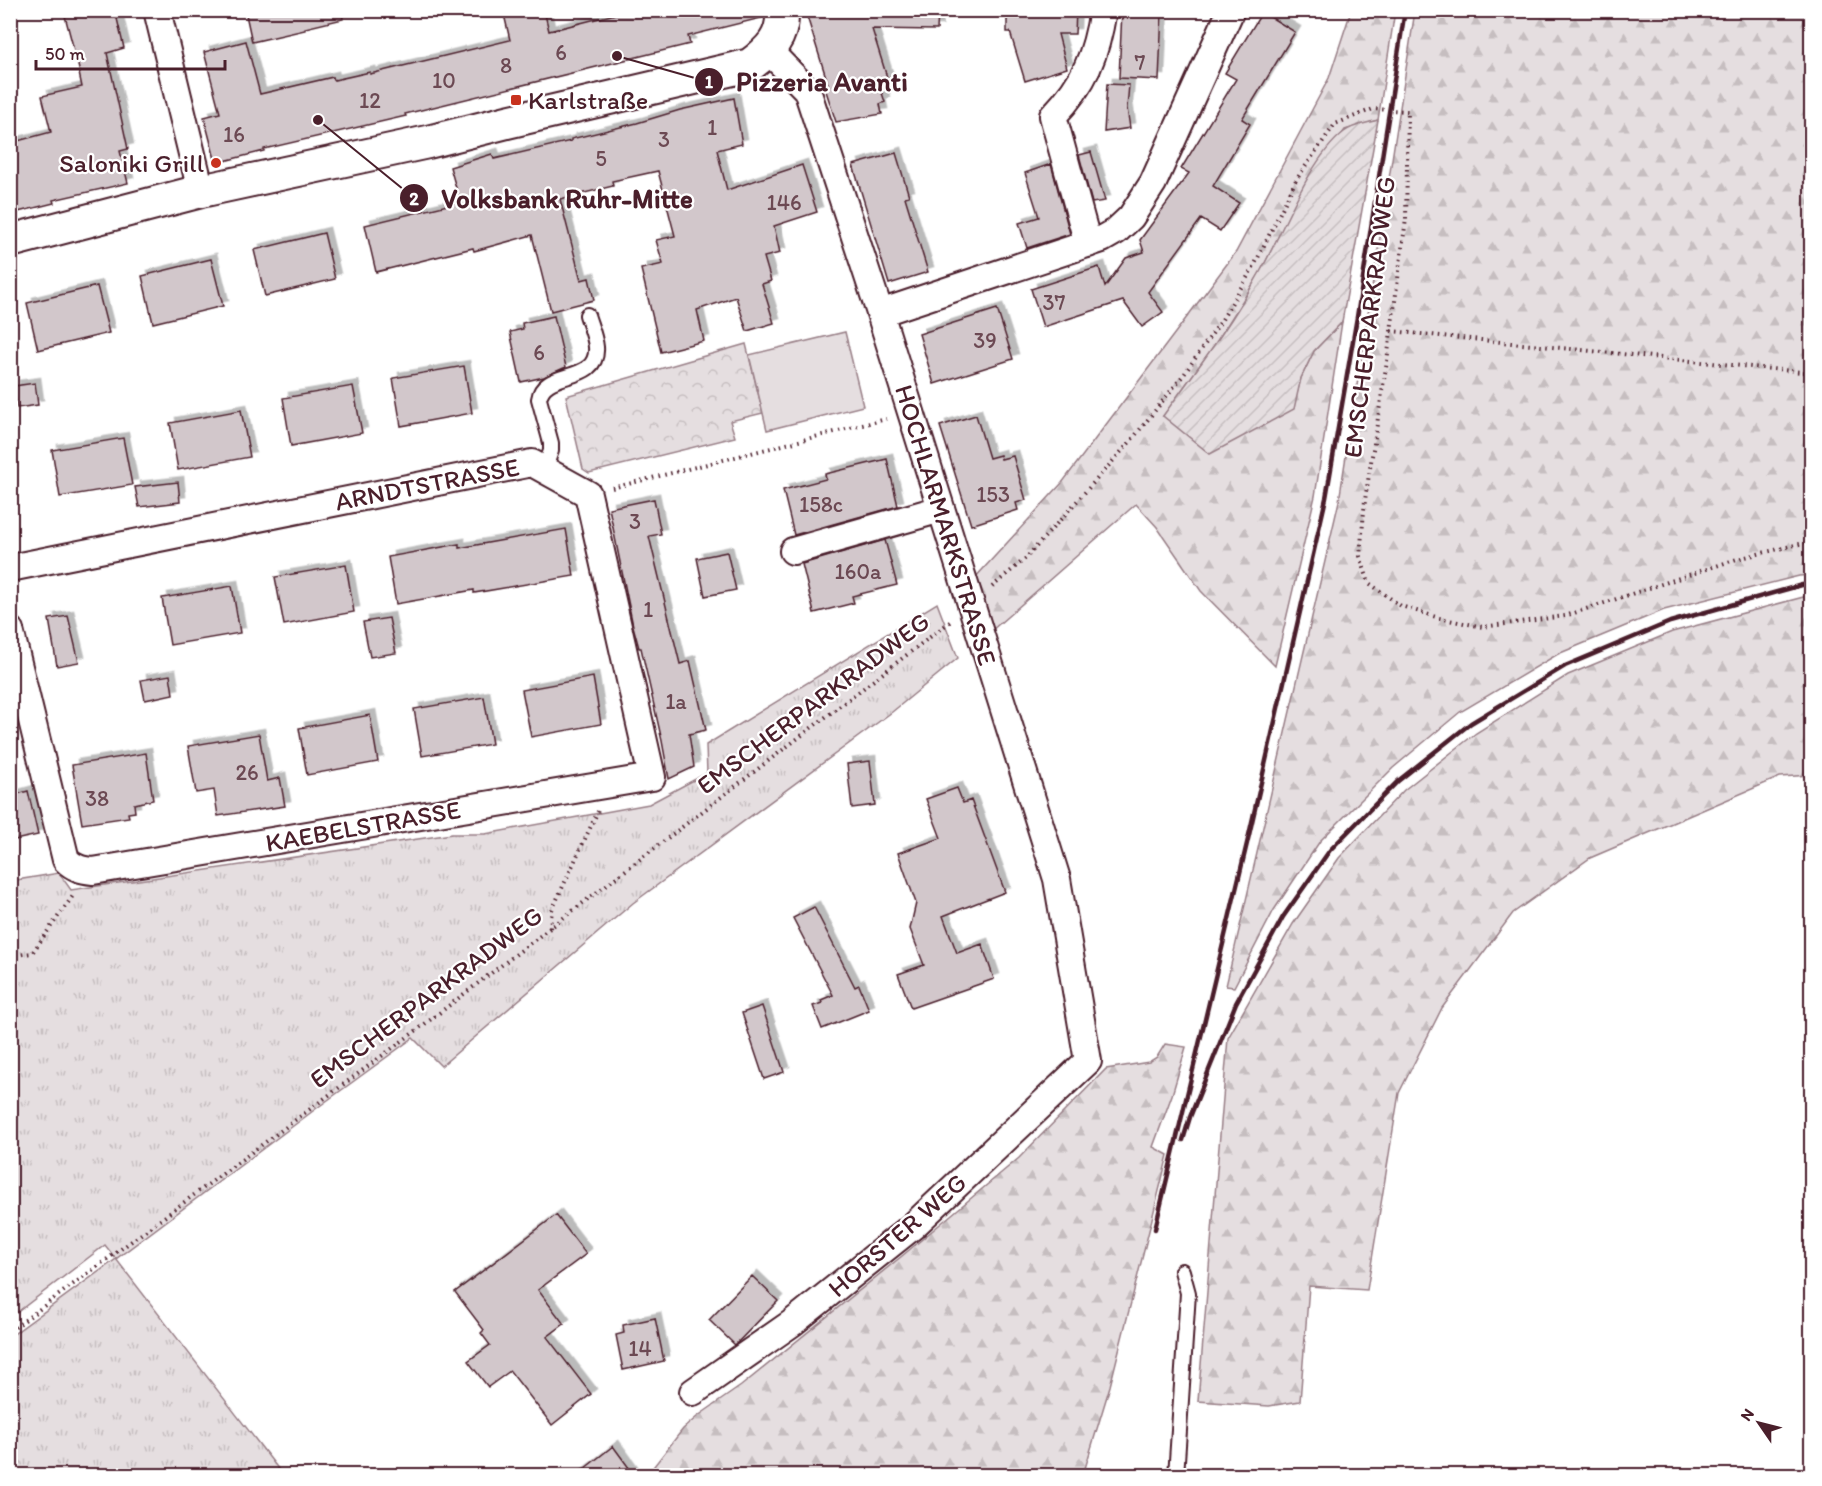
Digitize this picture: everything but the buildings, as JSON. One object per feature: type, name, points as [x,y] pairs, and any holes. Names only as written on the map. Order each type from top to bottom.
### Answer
[{"type":"street","points":[[157,10],[201,192]]},
{"type":"street","points":[[10,241],[201,192],[428,142],[750,66],[769,51],[777,40],[781,31],[782,10]]},
{"type":"street","points":[[1088,244],[1053,116],[1070,99],[1083,79],[1098,39],[1103,10]]},
{"type":"street","points":[[880,313],[1088,244],[1116,231],[1131,217],[1153,183],[1231,10]]},
{"type":"street","name":"HOCHLARMARKSTRASSE","points":[[769,51],[807,90],[880,313],[1057,879],[1088,1061]]},
{"type":"street","name":"ARNDTSTRASSE","points":[[10,568],[532,463],[588,494]]},
{"type":"street","name":"KAEBELSTRASSE","points":[[77,868],[93,871],[652,777],[588,494]]},
{"type":"street","points":[[793,551],[941,508]]},
{"type":"street","points":[[10,630],[66,860],[77,868]]},
{"type":"street","name":"HORSTER WEG","points":[[693,1392],[792,1323],[913,1226],[1088,1061]]},
{"type":"lane","points":[[544,470],[551,451],[551,443],[539,399],[540,394],[547,384],[576,374],[588,368],[594,361],[596,345],[587,315]]},
{"type":"lane","points":[[1176,1476],[1188,1293],[1182,1271]]},
{"type":"path","name":"EMSCHERPARKRADWEG","points":[[10,1331],[550,929],[931,638],[1026,558],[1130,442],[1185,373],[1221,321],[1254,266],[1296,180],[1335,124],[1373,109],[1408,111],[1406,219],[1365,500],[1360,556],[1369,583],[1401,606],[1439,618],[1483,627],[1565,616],[1737,559],[1812,541]]},
{"type":"path","points":[[1391,331],[1812,373]]},
{"type":"path","points":[[588,494],[910,413]]},
{"type":"path","points":[[550,929],[552,910],[596,816],[607,784]]},
{"type":"path","points":[[10,956],[32,953],[74,895],[77,868]]},
{"type":"green space","points":[[1351,11],[1395,11],[1378,120],[1345,130],[1303,188],[1260,273],[1214,346],[1163,416],[1293,409],[1301,378],[1314,351],[1342,322],[1315,496],[1275,666],[1201,591],[1157,527],[1136,504],[991,631],[973,580],[1062,483],[1236,252],[1329,78]]},
{"type":"green space","points":[[1415,11],[1811,11],[1811,575],[1799,576],[1664,610],[1558,654],[1460,712],[1393,768],[1320,841],[1274,910],[1234,987],[1226,986],[1339,501]]},
{"type":"green space","points":[[1378,120],[1342,322],[1314,351],[1301,378],[1294,409],[1210,454],[1163,416],[1214,346],[1249,291],[1319,160],[1344,132]]},
{"type":"green space","points":[[845,332],[863,406],[767,430],[749,355]]},
{"type":"green space","points":[[746,344],[763,413],[730,421],[735,437],[589,473],[583,469],[566,396]]},
{"type":"green space","points":[[1811,595],[1811,775],[1780,777],[1590,858],[1513,913],[1442,1008],[1399,1093],[1367,1290],[1309,1286],[1300,1401],[1269,1406],[1198,1401],[1228,1038],[1293,924],[1339,858],[1404,790],[1476,733],[1568,675],[1672,632]]},
{"type":"green space","points":[[937,603],[958,658],[892,712],[633,903],[441,1066],[413,1038],[116,1259],[105,1245],[11,1317],[11,881],[59,873],[71,890],[452,834],[485,834],[649,804],[707,773],[706,745]]},
{"type":"green space","points":[[1165,1044],[1186,1047],[1153,1147],[1168,1155],[1110,1386],[1083,1475],[647,1475],[683,1429],[741,1386],[1019,1158],[1106,1069],[1149,1062],[1157,1057]]},
{"type":"green space","points":[[116,1259],[283,1475],[11,1475],[11,1336]]},
{"type":"railway","points":[[1155,1229],[1326,498],[1405,10]]},
{"type":"railway","points":[[1183,1140],[1236,1003],[1283,917],[1330,850],[1398,781],[1471,723],[1565,666],[1670,622],[1812,584]]},
{"type":"place","name":"Pizzeria Avanti","points":[[617,56]]},
{"type":"place","name":"Karlstraße","points":[[516,100]]},
{"type":"place","name":"Volksbank Ruhr-Mitte","points":[[318,120]]},
{"type":"place","name":"Saloniki Grill","points":[[216,163]]}]
